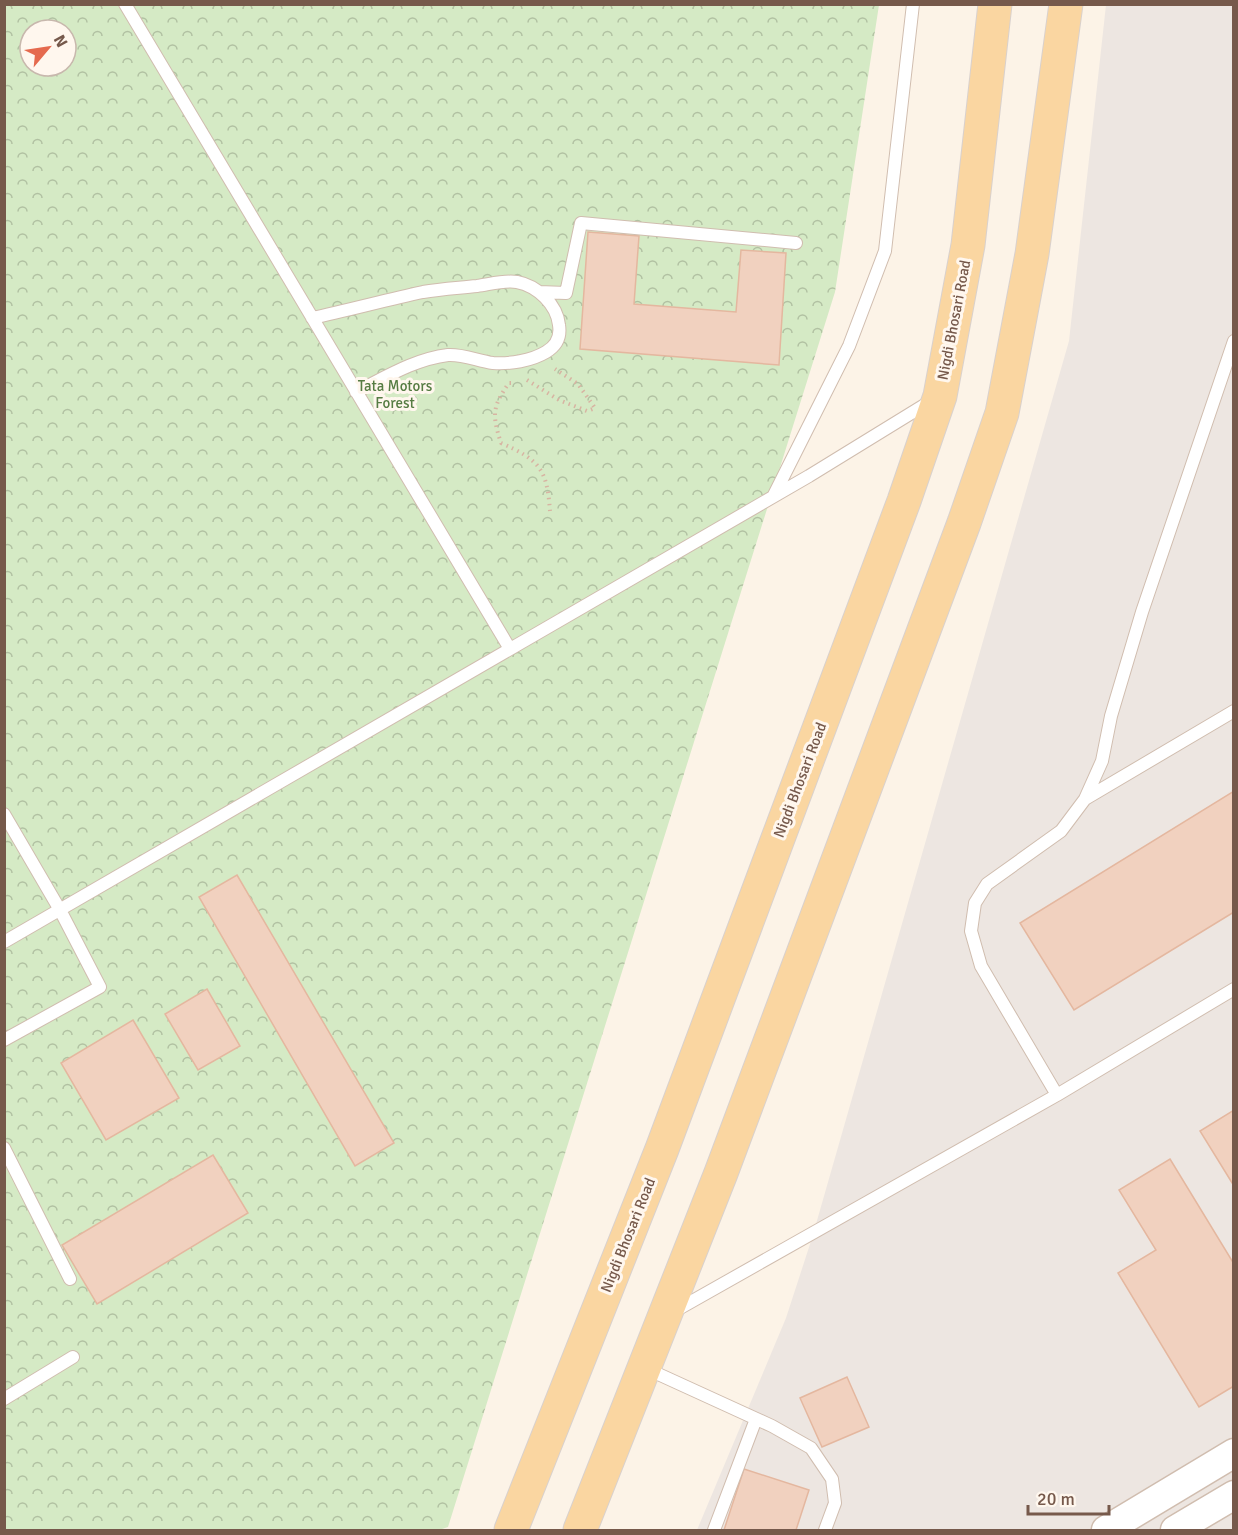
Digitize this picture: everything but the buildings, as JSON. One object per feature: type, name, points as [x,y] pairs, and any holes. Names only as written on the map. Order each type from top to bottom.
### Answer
[{"type":"main road","name":"Nigdi Bhosari Road","points":[[511,1530],[662,1149],[904,501],[940,396],[968,245],[994,4]]},
{"type":"main road","points":[[580,1530],[722,1173],[960,534],[1002,412],[1032,254],[1066,4]]},
{"type":"street","points":[[1106,1530],[1233,1453]]},
{"type":"street","points":[[1175,1530],[1233,1496]]},
{"type":"lane","points":[[125,4],[510,649]]},
{"type":"lane","points":[[774,496],[849,346],[885,251],[913,4]]},
{"type":"lane","points":[[539,292],[566,293],[581,224],[796,243]]},
{"type":"lane","points":[[312,318],[423,292],[496,282],[518,282],[539,292],[547,299],[559,323],[560,334],[555,344],[549,351],[537,357],[493,363],[451,355],[430,359],[406,367],[356,392]]},
{"type":"lane","points":[[1057,1095],[981,966],[971,931],[975,903],[987,884],[1061,831],[1084,799],[1102,761],[1111,716],[1142,612],[1233,341]]},
{"type":"lane","points":[[4,942],[774,496],[940,396]]},
{"type":"lane","points":[[1084,799],[1233,711]]},
{"type":"lane","points":[[4,814],[60,910],[100,987],[4,1040]]},
{"type":"lane","points":[[664,1317],[1057,1095],[1233,989]]},
{"type":"lane","points":[[4,1148],[70,1279]]},
{"type":"lane","points":[[4,1399],[73,1357]]},
{"type":"lane","points":[[644,1368],[756,1419],[811,1448],[832,1479],[835,1503],[825,1530]]},
{"type":"lane","points":[[714,1530],[756,1419]]},
{"type":"path","points":[[537,357],[578,384],[595,408],[587,411],[559,400],[526,380],[509,384],[497,400],[494,415],[501,443],[525,453],[540,468],[549,487],[550,511]]},
{"type":"shaded area","points":[[1106,5],[1233,5],[1233,1530],[697,1530],[786,1318],[812,1238],[1069,341]]},
{"type":"green space","name":"Tata Motors Forest","points":[[5,5],[879,5],[835,292],[448,1527],[439,1530],[5,1530]]}]
